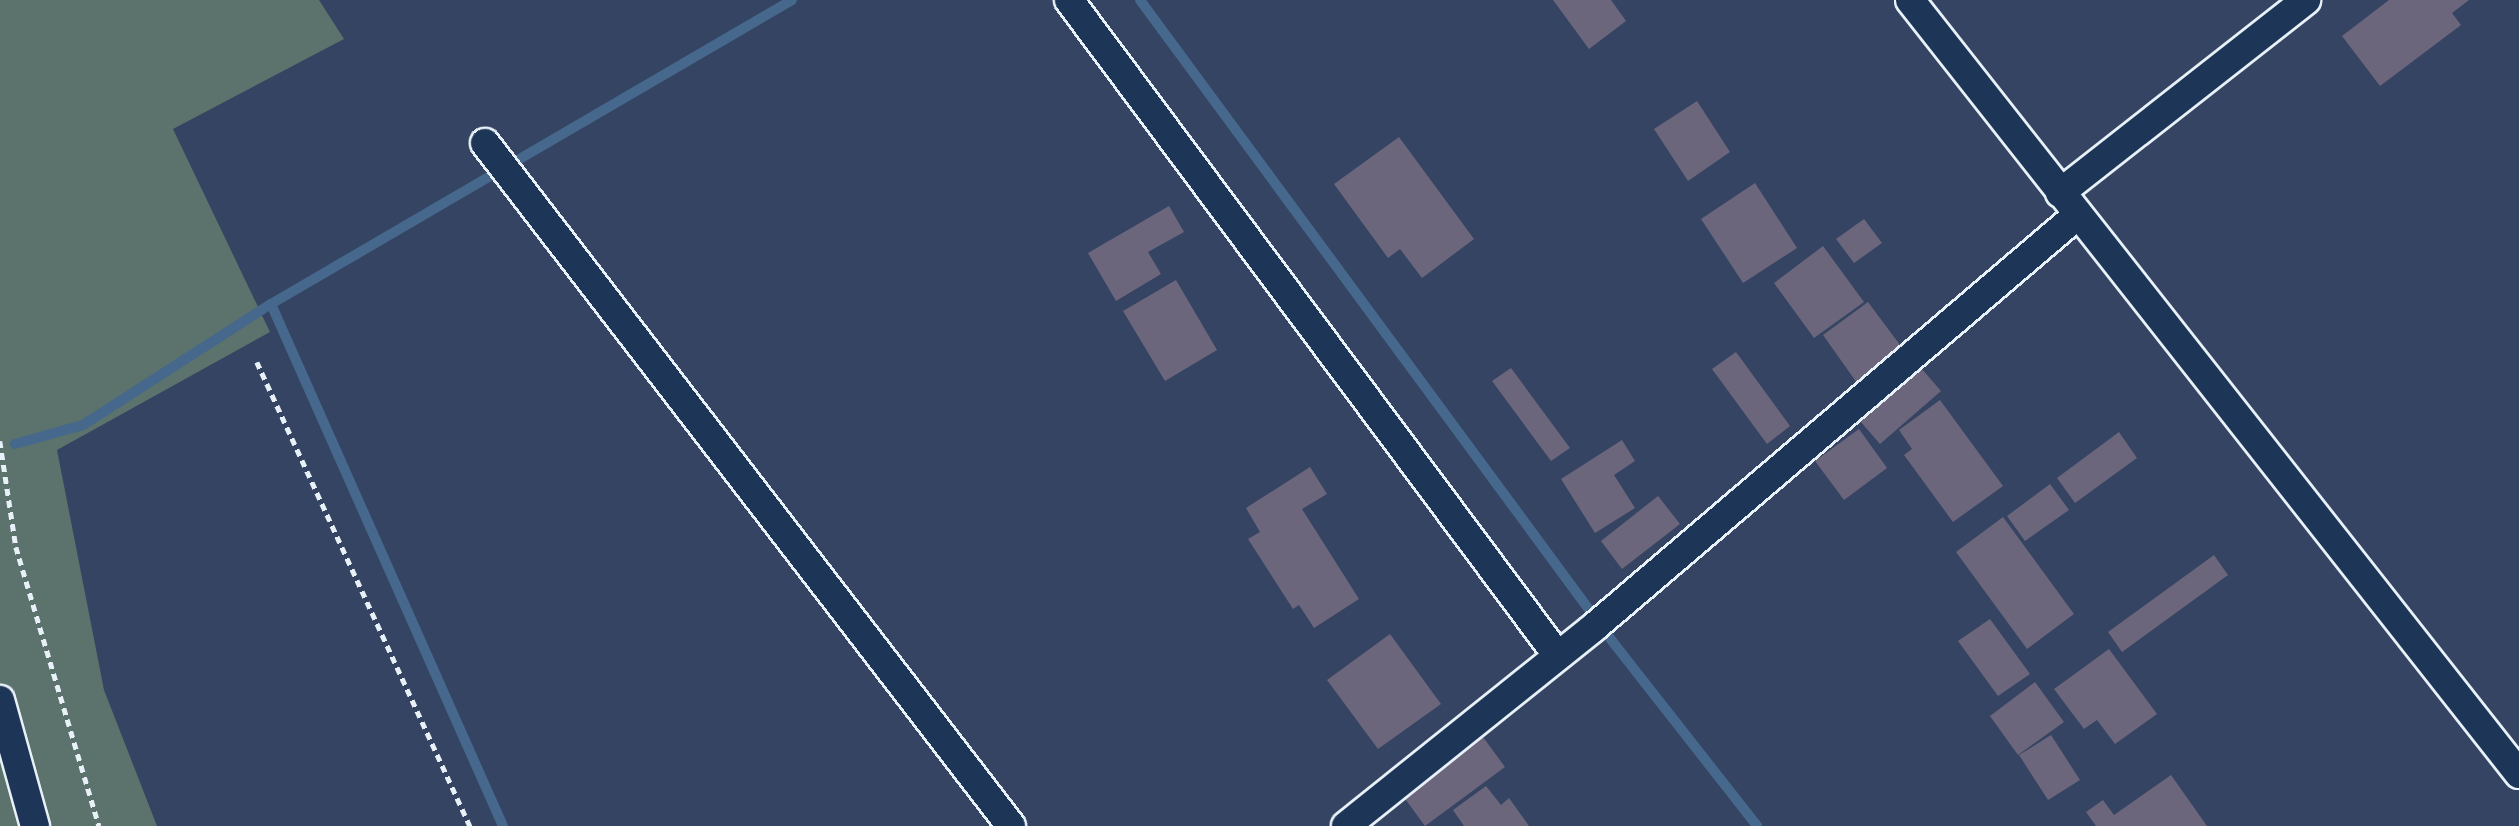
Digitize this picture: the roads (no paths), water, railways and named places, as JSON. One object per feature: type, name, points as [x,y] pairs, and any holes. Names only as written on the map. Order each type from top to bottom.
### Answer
[{"type":"street","points":[[1069,0],[1558,656]]},
{"type":"street","points":[[1909,0],[2076,217],[2519,774]]},
{"type":"street","points":[[2060,193],[2306,0]]},
{"type":"street","points":[[485,143],[526,192],[1011,826]]},
{"type":"street","points":[[1346,826],[1593,628],[2076,217]]},
{"type":"street","points":[[0,700],[35,826]]},
{"type":"waterway","points":[[15,444],[83,425],[271,304],[792,0]]},
{"type":"waterway","points":[[1140,0],[1616,646],[1757,826]]},
{"type":"waterway","points":[[271,304],[503,826]]}]
